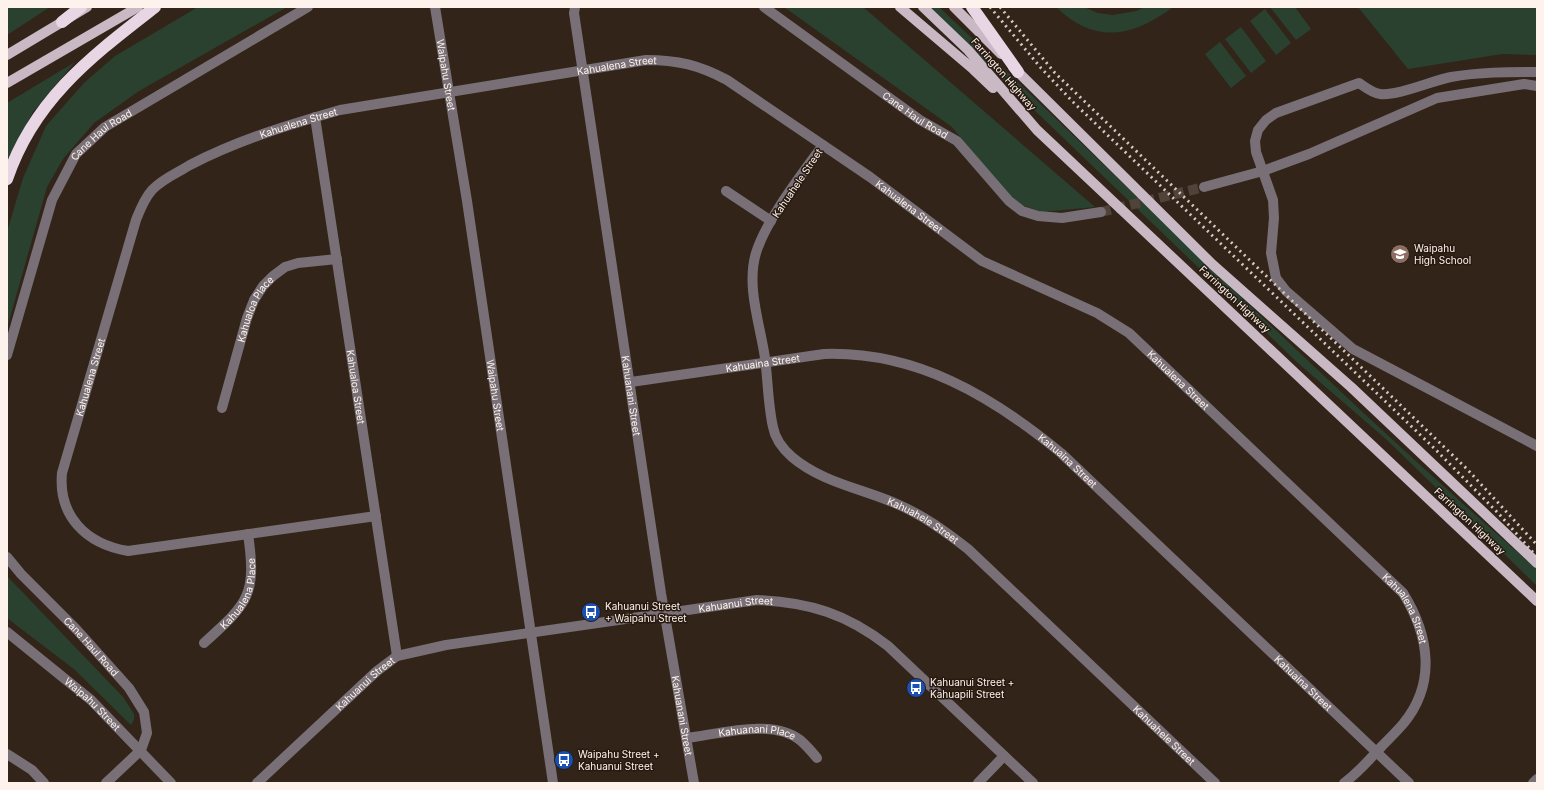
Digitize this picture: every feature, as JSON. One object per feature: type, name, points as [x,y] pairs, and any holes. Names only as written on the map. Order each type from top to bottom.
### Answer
[{"type":"highway","points":[[62,22],[81,7]]},
{"type":"highway","points":[[7,178],[24,138],[57,93],[94,54],[155,7]]},
{"type":"highway","points":[[972,7],[1018,72]]},
{"type":"main road","points":[[7,55],[87,7]]},
{"type":"main road","points":[[7,83],[138,7]]},
{"type":"main road","points":[[900,7],[973,69],[1037,130]]},
{"type":"main road","name":"Farrington Highway","points":[[923,7],[968,50],[1037,130],[1537,601]]},
{"type":"main road","name":"Farrington Highway","points":[[954,7],[1212,264],[1351,387],[1537,564]]},
{"type":"main road","points":[[1523,552],[1537,557]]},
{"type":"street","name":"Cane Haul Road","points":[[7,355],[52,200],[76,154],[105,127],[308,7]]},
{"type":"street","name":"Waipahu Street","points":[[435,7],[467,201],[553,783]]},
{"type":"street","name":"Kahuanani Street","points":[[575,7],[574,13],[581,70],[631,382],[664,612],[694,783]]},
{"type":"street","name":"Cane Haul Road","points":[[764,7],[920,120],[957,141],[1009,201],[1022,211],[1038,216],[1062,218],[1101,212]]},
{"type":"street","name":"Kahualena Street","points":[[376,516],[139,550],[116,549],[95,540],[74,522],[63,500],[60,486],[62,473],[136,220],[143,203],[152,190],[165,179],[217,151],[315,117],[371,104],[646,60],[688,63],[706,69],[727,80],[870,177],[982,261],[1097,313],[1129,333],[1403,593],[1414,611],[1422,630],[1427,654],[1422,684],[1415,705],[1404,723],[1376,752]]},
{"type":"street","points":[[1537,72],[1477,74],[1452,77],[1392,94],[1379,94],[1358,83],[1276,113],[1266,120],[1258,130],[1255,140],[1256,152],[1273,200],[1274,218],[1272,261],[1276,278],[1286,291],[1353,349],[1537,446]]},
{"type":"street","points":[[1204,187],[1264,171],[1309,154],[1437,98],[1524,84],[1537,86]]},
{"type":"street","name":"Kahualoa Street","points":[[315,117],[397,656]]},
{"type":"street","name":"Kahuahele Street","points":[[823,145],[771,221],[760,243],[753,268],[753,283],[773,428],[778,442],[791,457],[806,468],[898,504],[929,521],[953,537],[968,549],[1215,783]]},
{"type":"street","name":"Kahuahele Street","points":[[726,191],[771,221]]},
{"type":"street","name":"Kahualoa Place","points":[[222,408],[247,318],[254,300],[264,286],[273,276],[285,267],[298,263],[337,259]]},
{"type":"street","name":"Kahuaina Street","points":[[631,382],[824,354],[848,353],[877,356],[909,364],[945,378],[981,396],[1007,412],[1061,453],[1409,783]]},
{"type":"street","name":"Kahualena Place","points":[[204,643],[236,614],[249,590],[252,568],[248,534]]},
{"type":"street","name":"Cane Haul Road","points":[[7,556],[21,574],[77,630],[129,688],[144,712],[147,733],[141,750]]},
{"type":"street","name":"Kahuanui Street","points":[[257,783],[377,672],[397,656],[446,645],[664,612],[757,600],[785,601],[812,607],[838,615],[867,630],[888,646],[1033,783]]},
{"type":"street","name":"Waipahu Street","points":[[7,632],[91,700],[141,750],[171,783]]},
{"type":"street","name":"Kahuanani Place","points":[[687,738],[771,729],[788,733],[800,740],[817,758]]},
{"type":"street","points":[[106,783],[141,750]]},
{"type":"street","points":[[1344,783],[1376,752]]},
{"type":"street","points":[[7,754],[26,766],[44,783]]},
{"type":"street","points":[[978,783],[1004,756]]},
{"type":"street","points":[[1533,783],[1537,778]]},
{"type":"green space","points":[[7,7],[50,7],[7,35]]},
{"type":"green space","points":[[198,7],[287,7],[139,91],[94,123],[63,159],[47,187],[7,328],[7,232],[23,178],[46,126],[84,83],[115,56]]},
{"type":"green space","points":[[784,7],[863,7],[1095,207],[1041,212],[1019,204],[1005,191],[952,127]]},
{"type":"green space","points":[[927,7],[939,7],[1309,362],[1460,501],[1537,569],[1537,586],[1387,440],[1299,364]]},
{"type":"green space","points":[[1056,7],[1084,7],[1098,13],[1113,15],[1136,11],[1145,7],[1173,7],[1143,25],[1129,30],[1100,32],[1085,27],[1071,19]]},
{"type":"green space","points":[[1270,7],[1295,7],[1311,29],[1296,40]]},
{"type":"green space","points":[[1358,7],[1537,7],[1537,55],[1502,54],[1408,69]]},
{"type":"green space","points":[[1265,9],[1291,43],[1276,55],[1250,21]]},
{"type":"green space","points":[[1241,27],[1266,61],[1251,73],[1225,39]]},
{"type":"green space","points":[[1220,42],[1246,76],[1231,88],[1205,54]]},
{"type":"green space","points":[[75,62],[33,112],[7,162],[7,103]]},
{"type":"green space","points":[[7,576],[123,697],[134,714],[134,720],[131,725],[75,670],[7,618]]},
{"type":"tunnel","points":[[1101,212],[1204,187]]},
{"type":"railway","points":[[990,7],[1041,68],[1073,102],[1435,449],[1499,514],[1537,557]]},
{"type":"railway","points":[[1000,7],[1055,73],[1467,469],[1537,545]]},
{"type":"place","name":"Waipahu High School","points":[[1400,254]]},
{"type":"place","name":"Kahuanui Street + Waipahu Street","points":[[591,612]]},
{"type":"place","name":"Kahuanui Street + Kahuapili Street","points":[[916,688]]},
{"type":"place","name":"Waipahu Street + Kahuanui Street","points":[[564,760]]}]
